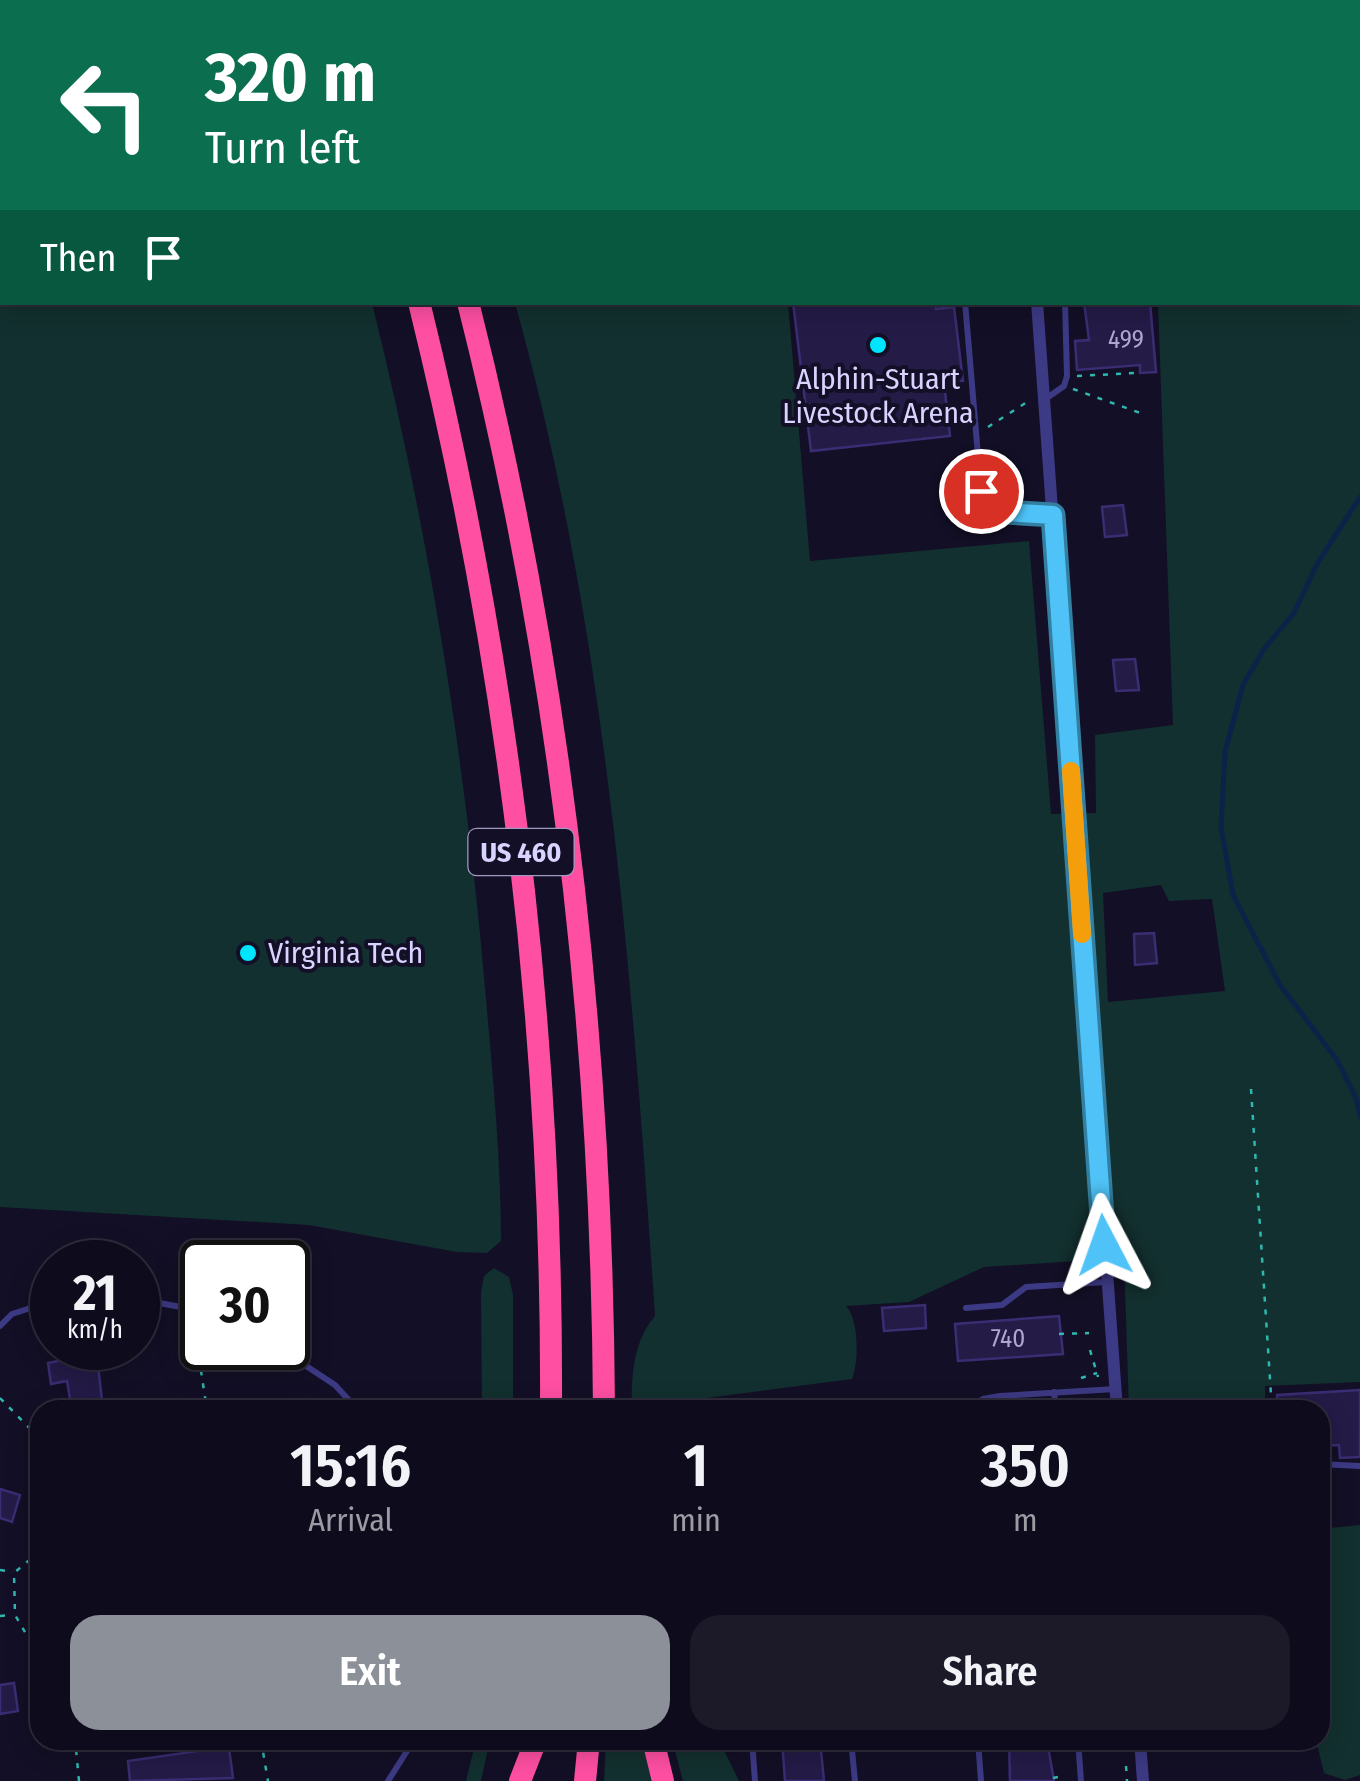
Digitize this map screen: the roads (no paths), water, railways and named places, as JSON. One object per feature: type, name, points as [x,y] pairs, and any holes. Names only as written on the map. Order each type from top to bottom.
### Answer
[{"type":"highway","name":"US 460","points":[[420,305],[487,618],[522,854],[547,1158],[552,1400]]},
{"type":"highway","name":"US 460","points":[[469,305],[528,572],[572,856],[594,1100],[604,1400]]},
{"type":"highway","points":[[520,1781],[532,1750]]},
{"type":"highway","points":[[533,1781],[535,1750]]},
{"type":"highway","points":[[585,1781],[588,1750]]},
{"type":"highway","points":[[655,1750],[663,1781]]},
{"type":"street","points":[[1037,305],[1039,398],[1053,515],[1116,1400]]},
{"type":"street","points":[[1141,1750],[1143,1781]]},
{"type":"lane","points":[[965,305],[981,491],[993,506],[1005,512],[1053,515]]},
{"type":"lane","points":[[1039,398],[1064,386],[1067,376],[1065,305]]},
{"type":"lane","points":[[966,1308],[1002,1305],[1026,1287],[1108,1282]]},
{"type":"lane","points":[[0,1326],[12,1314],[30,1309]]},
{"type":"lane","points":[[310,1368],[349,1400]]},
{"type":"lane","points":[[981,1400],[1115,1389]]},
{"type":"lane","points":[[1054,1392],[1055,1400]]},
{"type":"lane","points":[[1330,1464],[1360,1466]]},
{"type":"lane","points":[[388,1781],[408,1750]]},
{"type":"lane","points":[[753,1750],[755,1781]]},
{"type":"lane","points":[[853,1750],[855,1781]]},
{"type":"lane","points":[[979,1750],[981,1781]]},
{"type":"lane","points":[[1079,1750],[1082,1781]]},
{"type":"waterway","points":[[1360,497],[1317,564],[1294,613],[1264,649],[1243,685],[1225,752],[1221,827],[1233,895],[1280,985],[1337,1060],[1356,1098],[1360,1117]]},
{"type":"place","name":"Alphin-Stuart Livestock Arena","points":[[878,345]]},
{"type":"place","name":"Virginia Tech","points":[[248,953]]}]
